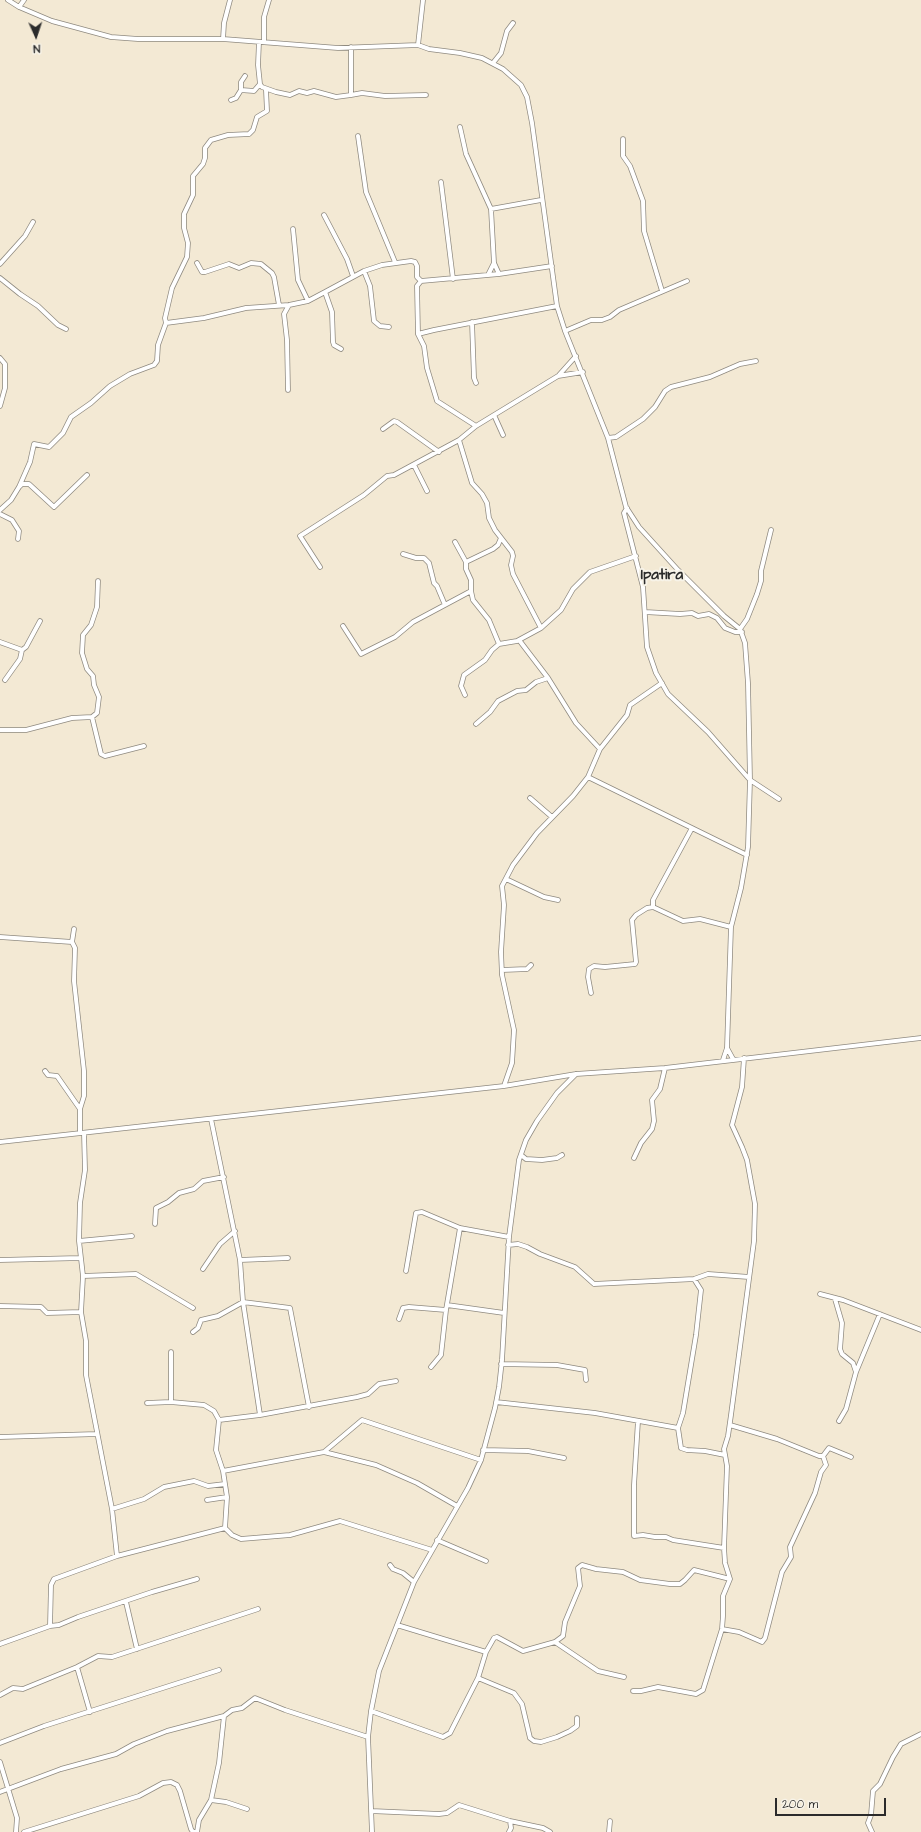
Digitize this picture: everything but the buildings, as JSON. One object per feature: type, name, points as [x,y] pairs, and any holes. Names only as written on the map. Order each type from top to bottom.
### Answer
[{"type":"street","points":[[8,0],[20,7],[71,28],[110,37],[138,40],[223,39],[351,47],[418,45],[429,49],[471,55],[493,63],[503,69],[521,85],[527,97],[532,123],[541,200],[557,306],[565,331],[583,372],[608,438],[643,587],[648,647],[651,660],[668,694],[708,732],[750,780],[779,799]]},
{"type":"street","points":[[20,7],[24,0]]},
{"type":"street","points":[[223,39],[224,23],[230,0]]},
{"type":"street","points":[[264,42],[264,17],[268,0]]},
{"type":"street","points":[[418,45],[423,0]]},
{"type":"street","points":[[493,63],[501,53],[507,31],[513,23]]},
{"type":"street","points":[[259,42],[258,65],[260,84],[266,90],[290,95],[299,91],[307,93],[314,91],[336,97],[362,93],[385,96],[426,96]]},
{"type":"street","points":[[351,47],[351,95]]},
{"type":"street","points":[[231,100],[236,98],[241,90],[242,82],[245,76]]},
{"type":"street","points":[[241,90],[254,91],[260,84]]},
{"type":"street","points":[[0,510],[11,500],[19,487],[30,462],[34,444],[49,447],[63,433],[71,417],[91,403],[110,386],[130,374],[154,365],[157,362],[158,344],[166,323],[165,318],[172,288],[187,257],[188,243],[184,228],[184,214],[193,195],[193,176],[203,164],[205,158],[205,148],[211,140],[228,135],[249,134],[253,130],[258,117],[267,111],[266,90]]},
{"type":"street","points":[[460,127],[466,154],[491,209],[494,263],[500,274]]},
{"type":"street","points":[[358,136],[366,192],[395,262]]},
{"type":"street","points":[[623,138],[623,156],[630,166],[643,201],[644,231],[662,291]]},
{"type":"street","points":[[441,182],[453,279]]},
{"type":"street","points":[[491,209],[541,200]]},
{"type":"street","points":[[324,215],[347,259],[353,276]]},
{"type":"street","points":[[0,264],[25,236],[33,222]]},
{"type":"street","points":[[293,229],[298,280],[308,301]]},
{"type":"street","points":[[166,323],[204,318],[246,308],[289,305],[308,301],[364,271],[395,262],[415,262],[418,270],[417,277],[421,281]]},
{"type":"street","points":[[197,263],[202,272],[229,264],[240,268],[251,264],[261,264],[272,273],[279,305]]},
{"type":"street","points":[[488,275],[494,263]]},
{"type":"street","points":[[476,426],[437,401],[427,368],[424,346],[418,334],[417,286],[421,281],[500,274],[552,266]]},
{"type":"street","points":[[364,271],[370,286],[374,321],[380,326],[389,327]]},
{"type":"street","points":[[0,278],[38,306],[58,325],[66,329]]},
{"type":"street","points":[[565,331],[591,320],[602,320],[610,317],[619,310],[687,281]]},
{"type":"street","points":[[325,292],[332,312],[333,342],[334,345],[341,349]]},
{"type":"street","points":[[288,390],[287,340],[284,314],[289,305]]},
{"type":"street","points":[[418,334],[557,306]]},
{"type":"street","points":[[472,322],[474,378],[476,383]]},
{"type":"street","points":[[320,567],[300,536],[364,494],[387,476],[394,475],[439,452],[459,440],[476,426],[558,376],[576,356]]},
{"type":"street","points":[[0,358],[4,364],[5,388],[0,406]]},
{"type":"street","points":[[608,438],[616,437],[643,419],[665,391],[671,387],[710,377],[740,364],[756,361]]},
{"type":"street","points":[[558,376],[583,372]]},
{"type":"street","points":[[494,415],[503,435]]},
{"type":"street","points":[[383,429],[394,421],[397,422],[439,452]]},
{"type":"street","points":[[459,440],[472,483],[482,494],[487,503],[490,518],[501,538],[512,552],[513,556],[511,565],[513,574],[541,628]]},
{"type":"street","points":[[414,465],[427,491]]},
{"type":"street","points":[[19,487],[22,484],[29,484],[54,507],[87,475]]},
{"type":"street","points":[[626,510],[639,527],[678,570],[724,616],[741,630],[746,655],[750,780],[747,855],[741,888],[731,927],[727,1048],[722,1060]]},
{"type":"street","points":[[0,514],[12,520],[19,531],[18,539]]},
{"type":"street","points":[[646,612],[680,614],[692,613],[698,616],[709,614],[717,618],[725,628],[735,632],[741,630],[747,619],[761,581],[761,571],[771,530]]},
{"type":"street","points":[[466,562],[493,549],[498,545],[501,538]]},
{"type":"street","points":[[456,542],[466,562],[466,569],[472,586],[471,591],[473,600],[489,620],[500,644]]},
{"type":"street","points":[[403,554],[416,558],[424,558],[429,563],[434,583],[446,605]]},
{"type":"street","points":[[465,695],[461,686],[464,675],[485,660],[492,650],[500,644],[519,640],[541,628],[561,610],[573,589],[590,572],[636,556]]},
{"type":"street","points":[[0,730],[26,730],[72,718],[92,717],[97,713],[100,697],[94,685],[93,676],[87,669],[82,653],[83,635],[92,625],[97,607],[98,581]]},
{"type":"street","points":[[343,626],[361,654],[395,637],[413,622],[471,591]]},
{"type":"street","points":[[5,680],[20,659],[22,650],[26,647],[40,621]]},
{"type":"street","points":[[519,640],[548,678],[576,723],[600,749]]},
{"type":"street","points":[[0,642],[22,650]]},
{"type":"street","points":[[476,724],[490,712],[498,701],[517,691],[526,690],[536,682],[548,678]]},
{"type":"street","points":[[504,1086],[512,1063],[514,1030],[502,970],[504,905],[502,886],[521,854],[537,832],[573,796],[588,777],[596,762],[600,749],[627,715],[630,705],[662,683]]},
{"type":"street","points":[[92,717],[101,754],[104,756],[144,746]]},
{"type":"street","points":[[588,777],[747,855]]},
{"type":"street","points":[[530,798],[552,817]]},
{"type":"street","points":[[653,907],[653,900],[692,828]]},
{"type":"street","points":[[506,879],[544,897],[558,900]]},
{"type":"street","points":[[591,993],[588,977],[589,969],[594,966],[605,967],[635,964],[632,920],[636,915],[647,908],[653,907],[683,921],[700,919],[731,927]]},
{"type":"street","points":[[74,929],[72,942],[75,948],[74,981],[84,1071],[84,1096],[80,1109],[85,1170],[80,1202],[79,1241],[83,1276],[81,1312],[86,1341],[86,1375],[112,1508],[117,1556]]},
{"type":"street","points":[[0,937],[72,942]]},
{"type":"street","points":[[502,970],[527,969],[531,965]]},
{"type":"street","points":[[0,1142],[504,1086],[576,1074],[665,1068],[722,1060],[921,1038]]},
{"type":"street","points":[[727,1048],[733,1059]]},
{"type":"street","points":[[633,1691],[641,1691],[658,1687],[680,1692],[700,1693],[703,1690],[722,1629],[722,1596],[730,1579],[725,1563],[724,1548],[727,1466],[724,1450],[730,1425],[754,1241],[755,1204],[747,1160],[732,1125],[742,1087],[744,1058]]},
{"type":"street","points":[[634,1158],[641,1143],[652,1129],[654,1121],[652,1100],[660,1089],[665,1068]]},
{"type":"street","points":[[45,1071],[48,1075],[57,1076],[80,1109]]},
{"type":"street","points":[[372,1832],[368,1737],[371,1711],[379,1671],[414,1582],[468,1488],[480,1460],[496,1402],[501,1364],[508,1237],[513,1195],[521,1155],[526,1140],[547,1106],[562,1087],[576,1074]]},
{"type":"street","points":[[211,1119],[240,1260],[243,1302],[260,1415]]},
{"type":"street","points":[[521,1155],[526,1159],[542,1160],[557,1158],[562,1155]]},
{"type":"street","points":[[155,1224],[156,1208],[168,1202],[179,1193],[194,1190],[203,1181],[224,1177]]},
{"type":"street","points":[[406,1271],[416,1213],[422,1212],[460,1228],[508,1237]]},
{"type":"street","points":[[431,1367],[441,1355],[446,1308],[460,1228]]},
{"type":"street","points":[[203,1269],[220,1244],[235,1230]]},
{"type":"street","points":[[79,1241],[132,1236]]},
{"type":"street","points":[[508,1245],[518,1244],[527,1247],[540,1254],[575,1268],[594,1284],[694,1278],[708,1274],[749,1277]]},
{"type":"street","points":[[0,1260],[80,1258]]},
{"type":"street","points":[[240,1260],[288,1258]]},
{"type":"street","points":[[83,1276],[136,1274],[193,1308]]},
{"type":"street","points":[[694,1278],[701,1290],[696,1335],[683,1413],[678,1428],[681,1448],[725,1455]]},
{"type":"street","points":[[820,1294],[880,1314],[921,1330]]},
{"type":"street","points":[[835,1299],[842,1323],[840,1349],[842,1354],[853,1363],[856,1372]]},
{"type":"street","points":[[193,1332],[198,1328],[201,1320],[218,1316],[243,1302],[290,1308],[309,1407]]},
{"type":"street","points":[[0,1306],[41,1306],[47,1313],[81,1312]]},
{"type":"street","points":[[399,1319],[403,1308],[409,1307],[446,1308],[504,1313]]},
{"type":"street","points":[[839,1421],[846,1409],[856,1372],[880,1314]]},
{"type":"street","points":[[171,1352],[171,1402]]},
{"type":"street","points":[[501,1364],[558,1365],[584,1370],[586,1380]]},
{"type":"street","points":[[219,1420],[309,1407],[356,1397],[368,1394],[379,1384],[396,1381]]},
{"type":"street","points":[[147,1403],[171,1402],[204,1405],[214,1411],[219,1420],[216,1450],[223,1471],[227,1496],[225,1528],[232,1535],[241,1539],[290,1535],[340,1521],[432,1550]]},
{"type":"street","points":[[496,1402],[595,1413],[678,1428]]},
{"type":"street","points":[[324,1452],[362,1420],[480,1460]]},
{"type":"street","points":[[638,1421],[634,1485],[634,1536],[643,1534],[655,1537],[666,1537],[673,1540],[724,1548]]},
{"type":"street","points":[[730,1425],[777,1439],[819,1456],[823,1456]]},
{"type":"street","points":[[0,1437],[97,1434]]},
{"type":"street","points":[[823,1456],[829,1448],[851,1457]]},
{"type":"street","points":[[483,1450],[528,1451],[564,1458]]},
{"type":"street","points":[[223,1471],[324,1452],[376,1465],[417,1483],[457,1506]]},
{"type":"street","points":[[722,1629],[739,1632],[762,1642],[765,1638],[782,1572],[790,1557],[790,1548],[815,1493],[821,1472],[826,1465],[823,1456]]},
{"type":"street","points":[[112,1508],[144,1499],[164,1487],[194,1481],[208,1486],[225,1484]]},
{"type":"street","points":[[207,1500],[227,1496]]},
{"type":"street","points":[[50,1626],[51,1585],[54,1579],[117,1556],[225,1528]]},
{"type":"street","points":[[437,1540],[486,1560]]},
{"type":"street","points":[[390,1565],[393,1569],[403,1573],[414,1582]]},
{"type":"street","points":[[371,1711],[443,1737],[450,1733],[478,1678],[490,1643],[497,1637],[523,1651],[555,1642],[563,1636],[565,1622],[580,1586],[578,1574],[579,1566],[623,1572],[640,1580],[670,1584],[680,1584],[694,1570],[730,1579]]},
{"type":"street","points":[[0,1644],[50,1626],[59,1625],[78,1617],[197,1579]]},
{"type":"street","points":[[126,1602],[136,1648]]},
{"type":"street","points":[[0,1694],[13,1688],[23,1689],[77,1667],[98,1656],[112,1656],[258,1609]]},
{"type":"street","points":[[397,1625],[486,1652]]},
{"type":"street","points":[[555,1642],[598,1671],[624,1677]]},
{"type":"street","points":[[77,1667],[90,1712]]},
{"type":"street","points":[[0,1743],[218,1670]]},
{"type":"street","points":[[478,1678],[514,1693],[522,1704],[530,1738],[534,1741],[541,1742],[570,1731],[577,1726],[576,1718]]},
{"type":"street","points":[[0,1792],[61,1769],[116,1754],[134,1744],[167,1732],[224,1716],[232,1710],[242,1708],[255,1698],[285,1710],[368,1737]]},
{"type":"street","points":[[24,1832],[140,1796],[164,1783],[171,1782],[177,1785],[180,1791],[190,1829],[193,1832],[197,1832],[199,1820],[210,1800],[219,1763],[224,1716]]},
{"type":"street","points":[[872,1832],[868,1823],[871,1815],[873,1791],[880,1784],[892,1757],[901,1744],[921,1734]]},
{"type":"street","points":[[0,1762],[17,1818],[16,1832]]},
{"type":"street","points":[[210,1800],[226,1802],[247,1809]]},
{"type":"street","points":[[371,1812],[393,1811],[439,1814],[446,1813],[459,1805],[510,1821],[543,1828],[550,1832]]},
{"type":"street","points":[[509,1832],[511,1828],[510,1821]]},
{"type":"street","points":[[609,1832],[610,1821]]},
{"type":"street","points":[[39,1827],[41,1832]]},
{"type":"district","name":"Ipatira","points":[[662,576]]}]
